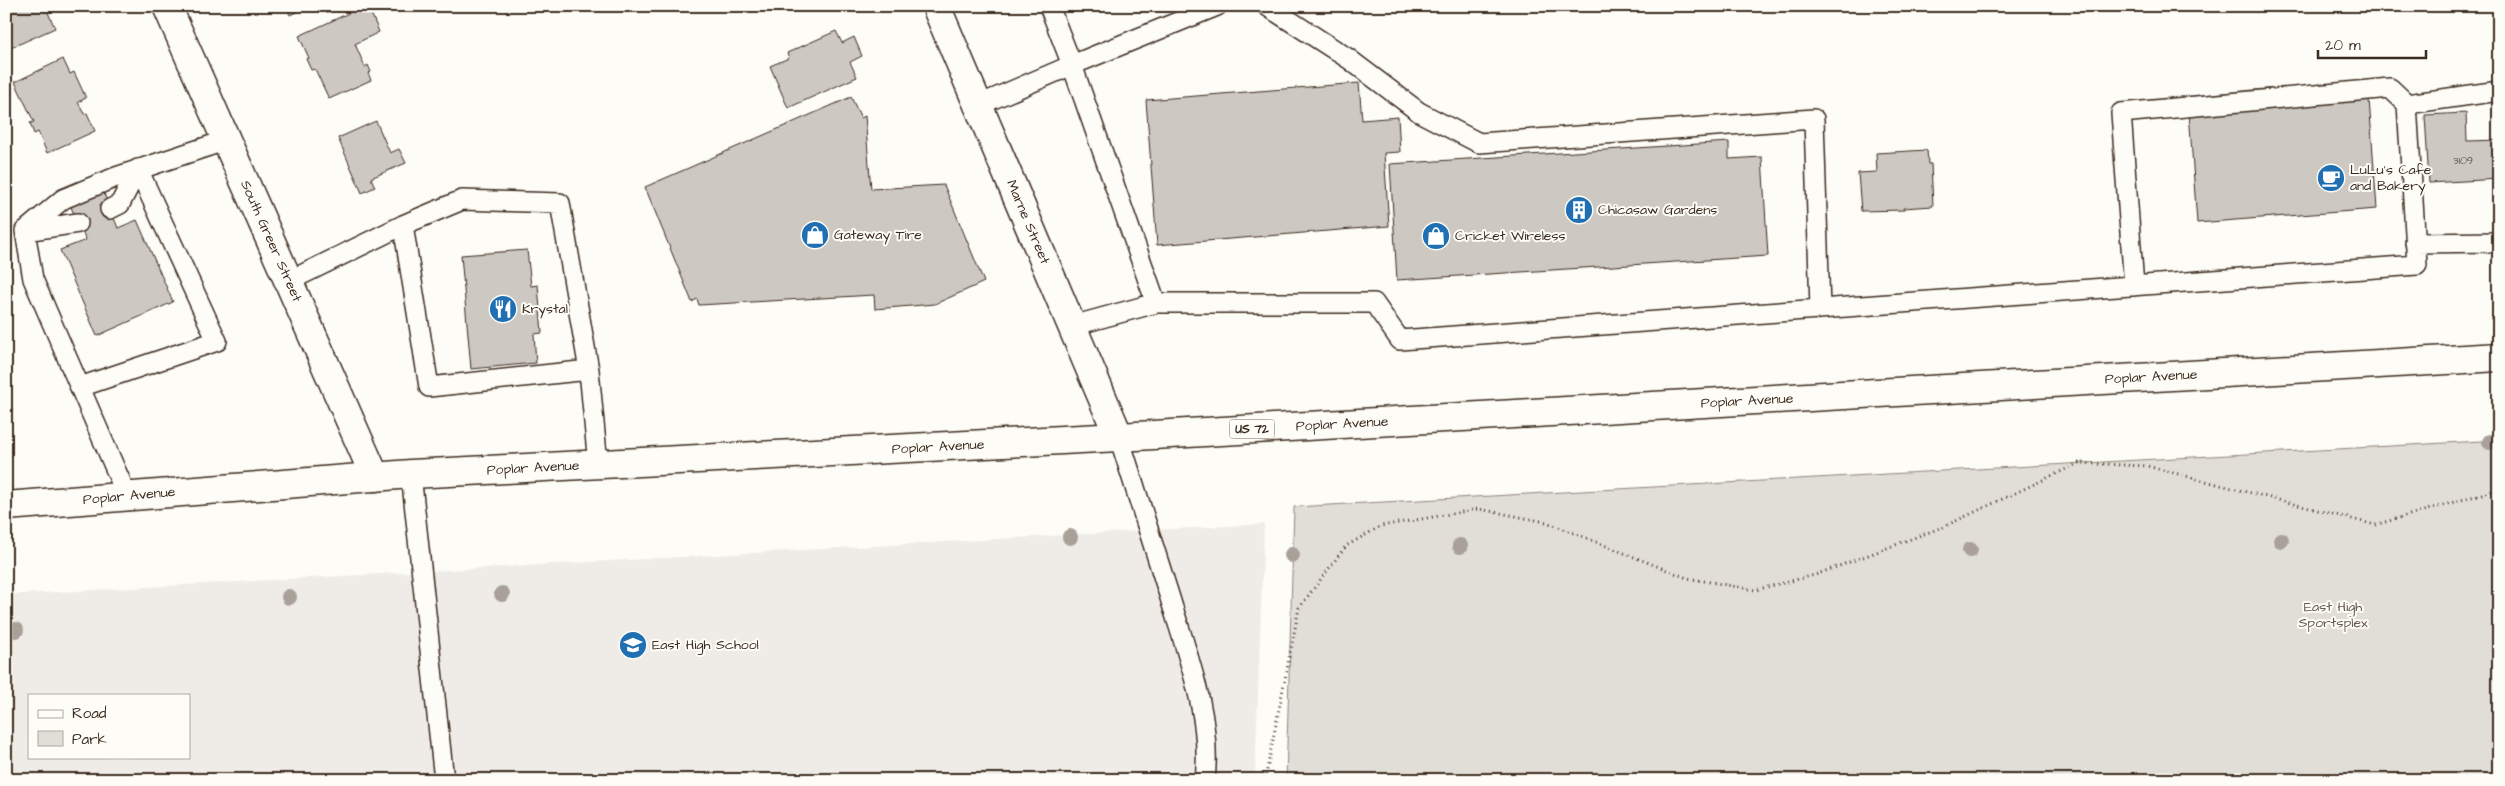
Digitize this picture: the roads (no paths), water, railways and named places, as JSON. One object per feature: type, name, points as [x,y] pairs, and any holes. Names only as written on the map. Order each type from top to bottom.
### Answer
[{"type":"main road","name":"South Greer Street","points":[[167,6],[375,476]]},
{"type":"main road","name":"Marne Street","points":[[936,6],[1120,437]]},
{"type":"main road","name":"Poplar Avenue","points":[[6,506],[375,476],[1120,437],[2499,357]]},
{"type":"lane","points":[[1049,6],[1072,65],[1156,304]]},
{"type":"lane","points":[[979,105],[1217,6]]},
{"type":"lane","points":[[1267,6],[1348,60],[1419,112],[1480,143],[1814,119],[1820,309]]},
{"type":"lane","points":[[1072,326],[1156,304],[1374,303],[1400,340],[2134,286],[2417,265],[2407,104],[2390,88],[2121,113],[2134,286]]},
{"type":"lane","points":[[2407,104],[2499,91]]},
{"type":"lane","points":[[24,232],[63,199],[138,170],[227,140]]},
{"type":"lane","points":[[110,209],[120,204],[138,170]]},
{"type":"lane","points":[[80,387],[217,341],[138,170]]},
{"type":"lane","points":[[289,281],[402,225],[462,200],[560,203],[589,370],[598,465]]},
{"type":"lane","points":[[24,232],[78,223]]},
{"type":"lane","points":[[402,225],[429,387],[589,370]]},
{"type":"lane","points":[[24,232],[33,279],[127,496]]},
{"type":"lane","points":[[2415,243],[2499,242]]},
{"type":"lane","points":[[1120,437],[1180,630],[1205,723],[1208,752],[1205,780]]},
{"type":"lane","points":[[411,474],[444,780]]},
{"type":"place","name":"LuLu's Cafe and Bakery","points":[[2331,178]]},
{"type":"place","name":"Chicasaw Gardens","points":[[1579,210]]},
{"type":"place","name":"Gateway Tire","points":[[815,235]]},
{"type":"place","name":"Cricket Wireless","points":[[1436,236]]},
{"type":"place","name":"Krystal","points":[[503,309]]},
{"type":"place","name":"East High School","points":[[633,645]]},
{"type":"park label","name":"East High Sportsplex","points":[[2333,616]]}]
